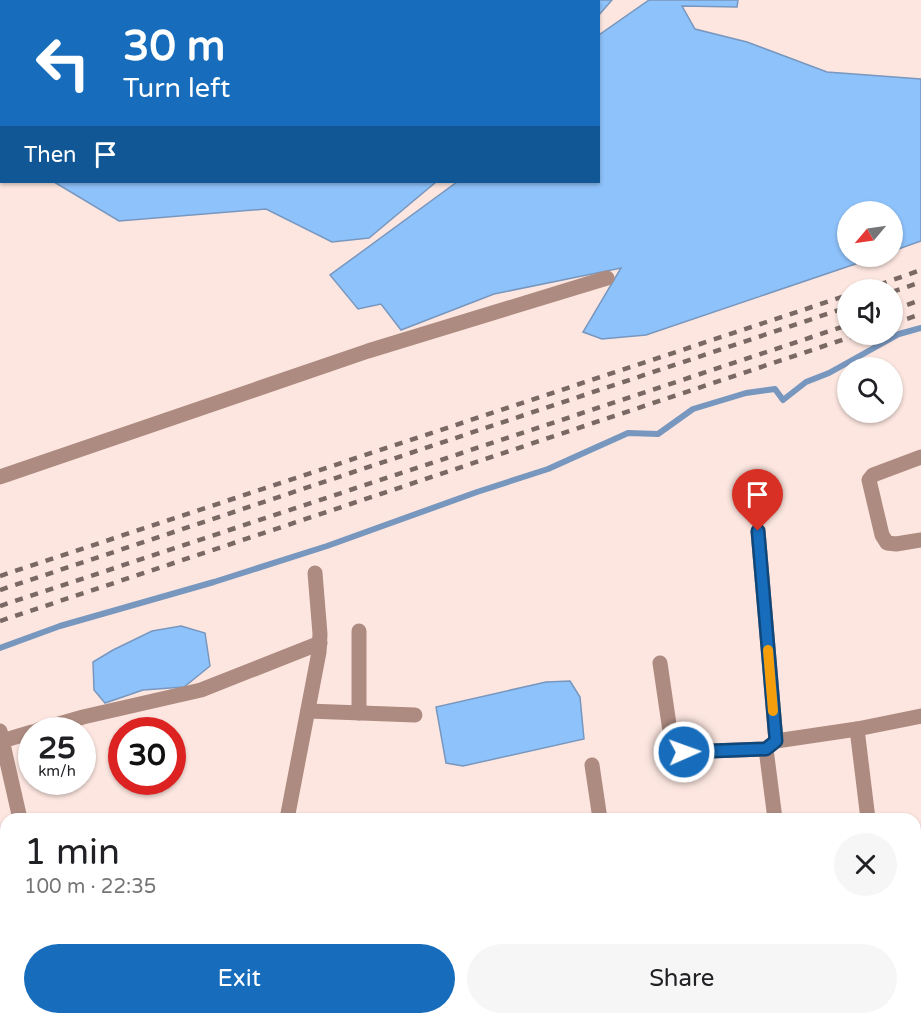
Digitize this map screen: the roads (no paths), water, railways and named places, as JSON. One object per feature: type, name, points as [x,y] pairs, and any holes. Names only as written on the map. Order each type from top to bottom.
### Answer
[{"type":"street","points":[[0,477],[368,351],[607,278]]},
{"type":"street","points":[[921,457],[873,475],[869,480],[882,534],[887,543],[921,540]]},
{"type":"street","points":[[758,531],[774,813]]},
{"type":"street","points":[[288,813],[320,643],[315,573]]},
{"type":"street","points":[[359,631],[359,713]]},
{"type":"street","points":[[83,717],[201,690],[320,643]]},
{"type":"street","points":[[660,663],[671,738],[676,747],[684,752],[771,745],[921,716]]},
{"type":"street","points":[[308,711],[415,715]]},
{"type":"street","points":[[857,729],[867,813]]},
{"type":"street","points":[[18,734],[1,736],[19,813]]},
{"type":"street","points":[[592,765],[599,813]]},
{"type":"water","points":[[600,0],[612,0],[600,14]]},
{"type":"water","points":[[649,0],[738,0],[737,7],[682,6],[695,29],[747,42],[827,72],[921,79],[921,241],[903,247],[903,201],[837,201],[837,267],[847,267],[646,335],[602,339],[583,332],[621,268],[494,294],[401,330],[381,304],[358,309],[330,275],[456,183],[600,183],[600,34]]},
{"type":"water","points":[[56,183],[435,183],[369,238],[332,242],[266,209],[119,221]]},
{"type":"water","points":[[181,626],[205,633],[210,666],[184,687],[143,690],[105,703],[94,690],[93,662],[152,631]]},
{"type":"water","points":[[570,681],[580,697],[584,739],[463,766],[446,763],[436,707],[546,682]]},
{"type":"waterway","points":[[0,648],[60,626],[214,582],[327,546],[548,469],[628,433],[658,434],[693,409],[746,393],[775,389],[783,400],[806,382],[829,373],[899,334],[921,328]]},
{"type":"railway","points":[[895,279],[921,270]]},
{"type":"railway","points":[[903,288],[921,282]]},
{"type":"railway","points":[[0,576],[837,299]]},
{"type":"railway","points":[[903,306],[921,300]]},
{"type":"railway","points":[[0,590],[837,311]]},
{"type":"railway","points":[[903,320],[921,314]]},
{"type":"railway","points":[[0,606],[837,329]]},
{"type":"railway","points":[[0,621],[837,342]]}]
